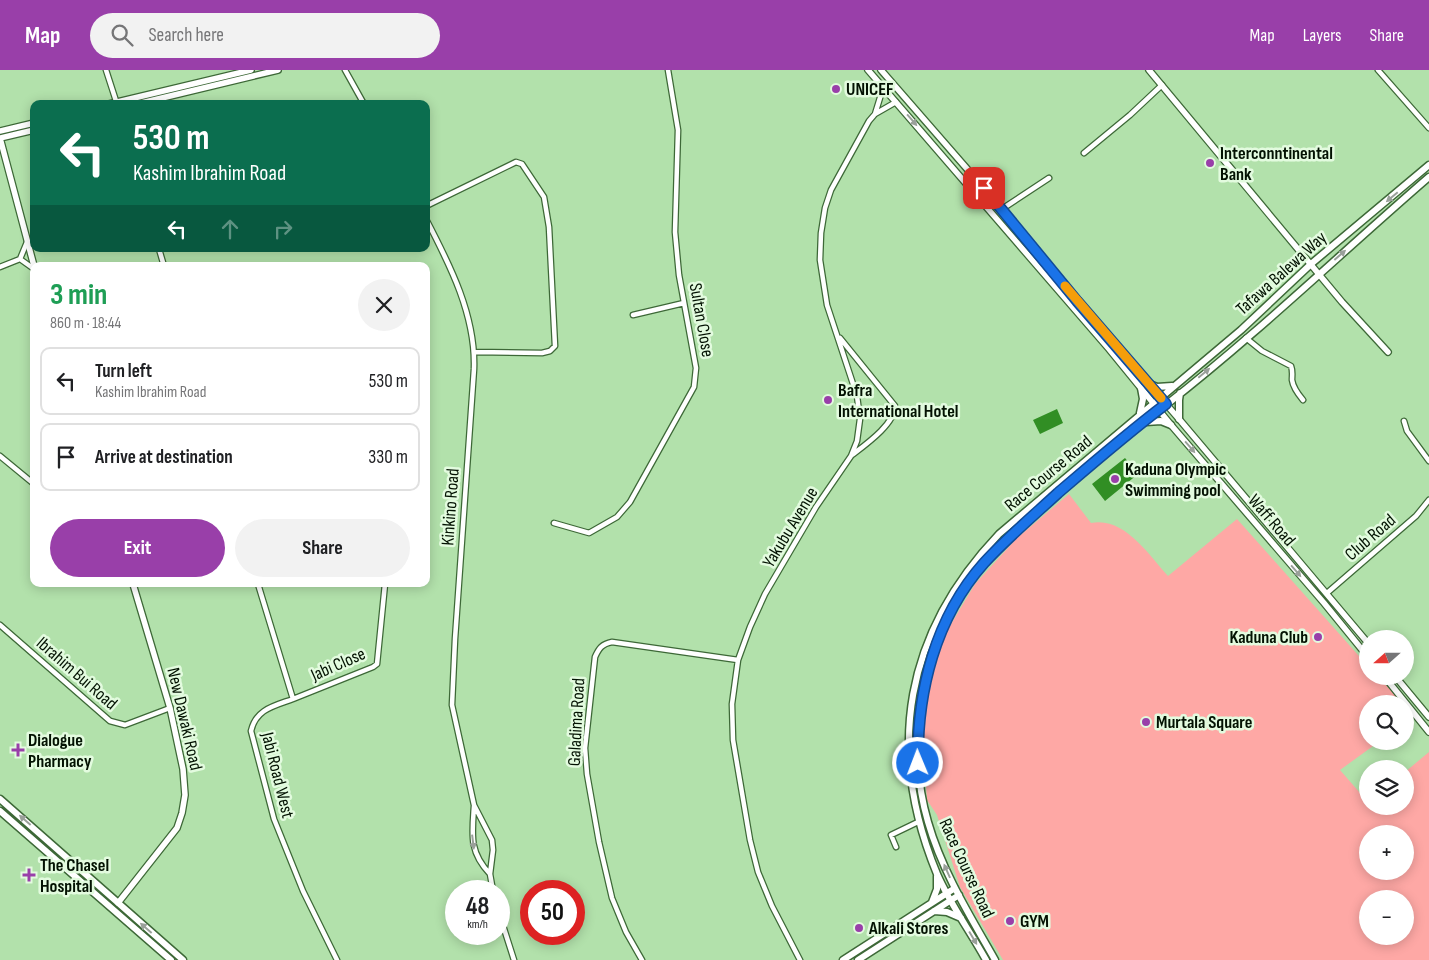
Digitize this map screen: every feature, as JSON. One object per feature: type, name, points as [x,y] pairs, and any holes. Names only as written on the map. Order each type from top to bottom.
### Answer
[{"type":"main road","name":"Tafawa Balewa Way","points":[[1153,403],[1241,330],[1311,264],[1429,166]]},
{"type":"main road","name":"Tafawa Balewa Way","points":[[1166,404],[1246,338],[1429,178]]},
{"type":"main road","points":[[1148,383],[1168,388],[1175,385]]},
{"type":"main road","points":[[1138,416],[1142,410],[1141,388]]},
{"type":"main road","points":[[1179,419],[1178,400],[1180,393]]},
{"type":"main road","name":"Race Course Road","points":[[986,960],[950,900],[918,822],[912,792],[908,739],[914,688],[921,660],[945,605],[978,556],[999,534],[1153,403]]},
{"type":"main road","name":"Race Course Road","points":[[995,960],[955,888],[927,820],[921,791],[918,738],[923,689],[930,661],[941,632],[967,585],[983,564],[1004,542],[1069,484],[1166,404]]},
{"type":"main road","points":[[1144,422],[1161,421],[1171,425]]},
{"type":"main road","points":[[0,799],[183,960]]},
{"type":"main road","points":[[2,814],[171,960]]},
{"type":"main road","points":[[41,847],[47,840]]},
{"type":"main road","points":[[932,903],[938,874]]},
{"type":"main road","points":[[843,960],[955,888]]},
{"type":"main road","points":[[858,960],[959,895]]},
{"type":"main road","points":[[933,911],[948,912],[961,918]]},
{"type":"street","points":[[106,70],[115,100]]},
{"type":"street","points":[[129,100],[248,73],[278,70]]},
{"type":"street","points":[[346,70],[362,100]]},
{"type":"street","name":"Sultan Close","points":[[554,523],[589,533],[617,518],[630,502],[694,387],[696,368],[684,303],[675,232],[678,130],[668,70]]},
{"type":"street","name":"Waff Road","points":[[868,70],[1359,646]]},
{"type":"street","name":"Waff Road","points":[[881,70],[1002,209],[1077,301],[1359,632]]},
{"type":"street","points":[[1150,70],[1318,274],[1388,352]]},
{"type":"street","points":[[1378,70],[1429,128]]},
{"type":"street","points":[[151,100],[248,73]]},
{"type":"street","points":[[1084,153],[1130,115],[1162,85]]},
{"type":"street","name":"Yakubu Avenue","points":[[875,114],[883,88]]},
{"type":"street","name":"Yakubu Avenue","points":[[800,960],[772,906],[758,872],[750,840],[733,740],[732,704],[738,660],[750,626],[766,594],[816,507],[851,456],[857,441],[859,412],[857,396],[827,304],[823,283],[820,260],[822,225],[831,190],[869,121],[875,114],[896,102]]},
{"type":"street","points":[[0,132],[30,124]]},
{"type":"street","points":[[30,131],[0,138],[32,262]]},
{"type":"street","points":[[430,204],[516,162],[522,164],[544,196],[549,228],[555,346],[550,352],[542,353],[475,352]]},
{"type":"street","points":[[968,185],[975,178]]},
{"type":"street","points":[[1002,209],[1049,178]]},
{"type":"street","name":"Kinkino Road","points":[[430,227],[466,308],[474,338],[475,352],[454,640],[452,705],[474,805],[492,840],[491,880]]},
{"type":"street","points":[[0,267],[20,258],[27,242]]},
{"type":"street","points":[[20,258],[30,265]]},
{"type":"street","points":[[633,315],[684,303]]},
{"type":"street","points":[[839,336],[895,406],[895,412],[889,422],[867,444],[851,456]]},
{"type":"street","points":[[1246,338],[1262,351],[1291,366],[1293,369],[1292,380],[1296,391],[1303,400]]},
{"type":"street","points":[[1404,421],[1407,431],[1429,461]]},
{"type":"street","points":[[0,456],[30,481]]},
{"type":"street","name":"Club Road","points":[[1327,593],[1416,516],[1429,500]]},
{"type":"street","name":"New Dawaki Road","points":[[118,903],[177,828],[185,795],[183,769],[170,708],[134,587]]},
{"type":"street","points":[[259,587],[293,699]]},
{"type":"street","name":"Jabi Close","points":[[293,699],[377,664],[385,587]]},
{"type":"street","name":"Ibrahim Bui Road","points":[[0,625],[110,721],[125,725],[170,708]]},
{"type":"street","name":"Galadima Road","points":[[642,960],[626,932],[612,898],[599,842],[587,774],[585,748],[595,657],[599,648],[612,642],[738,660]]},
{"type":"street","points":[[1391,685],[1429,732]]},
{"type":"street","points":[[1402,685],[1429,717]]},
{"type":"street","name":"Jabi Road West","points":[[293,699],[258,714],[253,722],[251,731],[274,819],[302,891],[337,960]]},
{"type":"street","name":"Kinkino Road","points":[[474,805],[472,835],[474,850],[481,865],[490,874]]},
{"type":"street","points":[[896,848],[891,835],[918,822]]},
{"type":"street","points":[[509,945],[514,960]]},
{"type":"shaded area","points":[[1057,409],[1063,423],[1040,434],[1033,420]]},
{"type":"shaded area","name":"Kaduna Olympic Swimming pool","points":[[1125,458],[1138,474],[1105,501],[1092,484]]},
{"type":"shaded area","name":"Murtala Square","points":[[1069,494],[1091,523],[1103,522],[1125,531],[1144,548],[1168,576],[1237,519],[1359,656],[1359,685],[1386,685],[1395,695],[1359,695],[1359,750],[1368,750],[1340,770],[1359,792],[1359,815],[1414,815],[1414,764],[1429,752],[1429,960],[1003,960],[960,887],[937,815],[927,800],[923,744],[928,690],[945,634],[975,584],[1017,538]]},
{"type":"slow traffic","points":[[1065,286],[1161,398]]},
{"type":"place","name":"UNICEF","points":[[836,89]]},
{"type":"place","name":"Interconntinental Bank","points":[[1210,163]]},
{"type":"place","name":"Bafra International Hotel","points":[[828,400]]},
{"type":"place","name":"Kaduna Olympic Swimming pool","points":[[1115,479]]},
{"type":"place","name":"Kaduna Club","points":[[1318,637]]},
{"type":"place","name":"Murtala Square","points":[[1146,722]]},
{"type":"place","name":"Dialogue Pharmacy","points":[[18,750]]},
{"type":"place","name":"The Chasel Hospital","points":[[29,875]]},
{"type":"place","name":"GYM","points":[[1010,921]]},
{"type":"place","name":"Alkali Stores","points":[[859,928]]},
{"type":"route","points":[[918,763],[918,738],[923,689],[930,661],[941,632],[967,585],[983,564],[1004,542],[1069,484],[1166,404],[1077,301],[984,188]]}]
